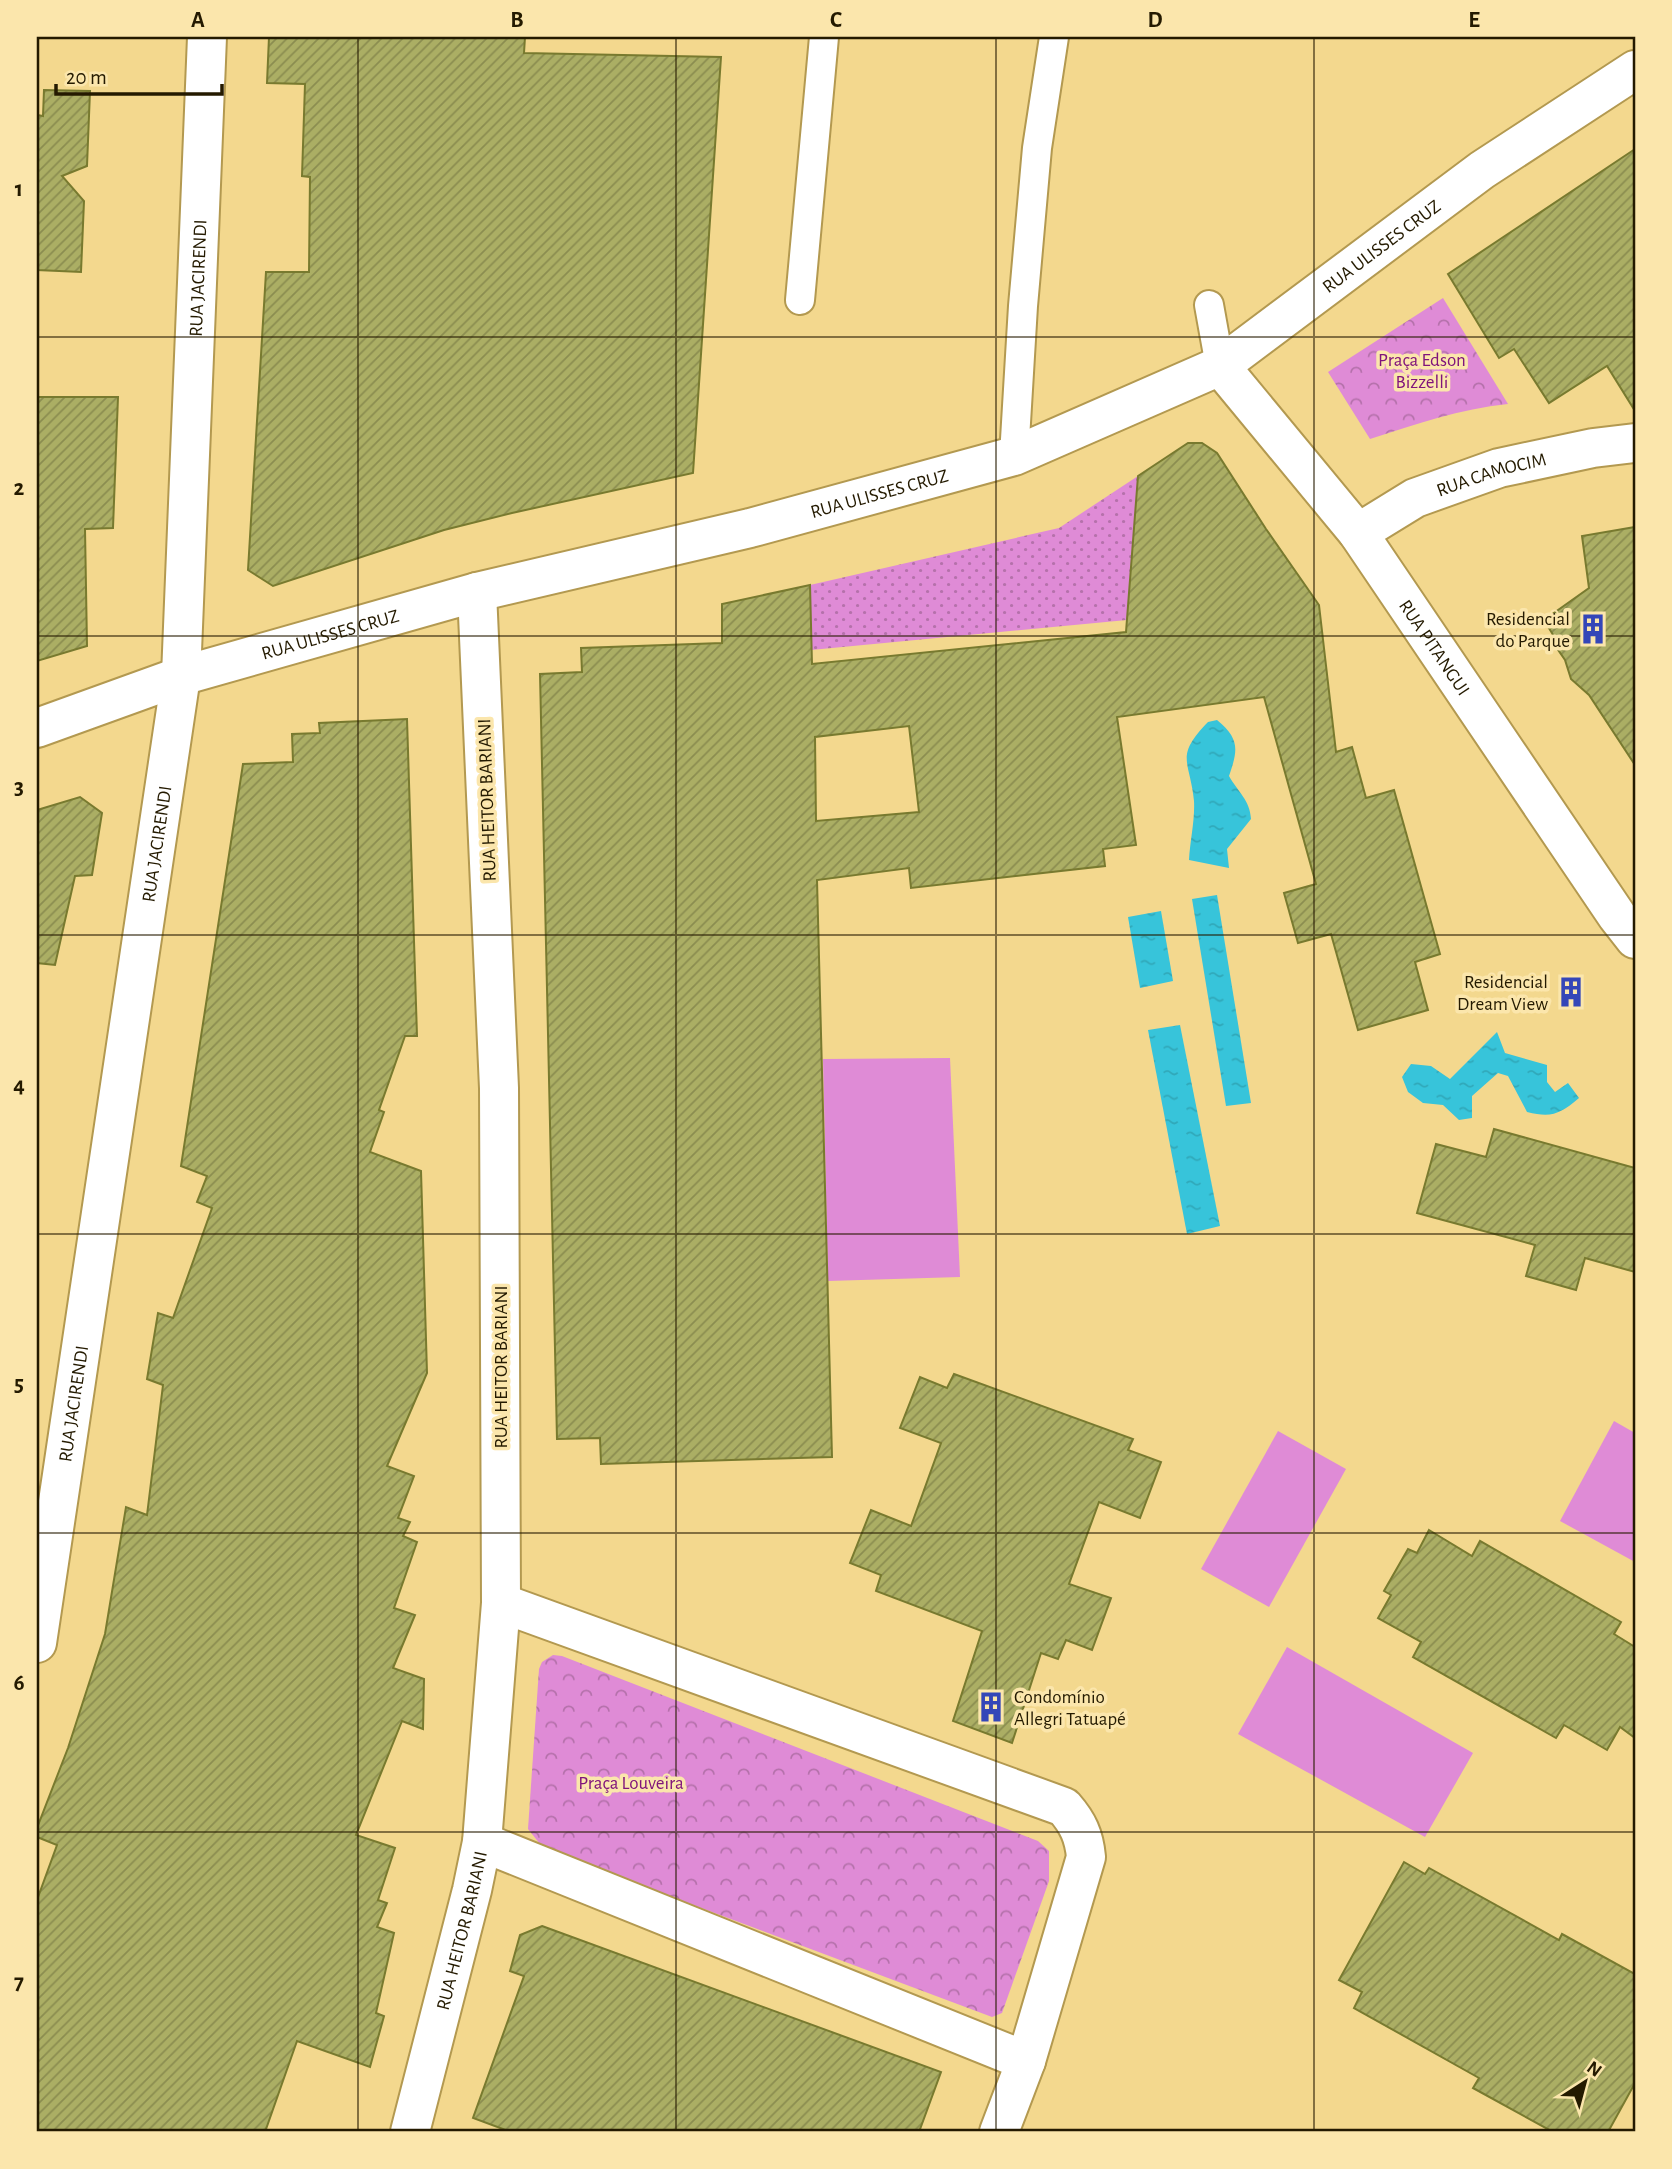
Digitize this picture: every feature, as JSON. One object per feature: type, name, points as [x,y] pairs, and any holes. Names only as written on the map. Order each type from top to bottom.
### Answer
[{"type":"street","name":"RUA JACIRENDI","points":[[37,1643],[181,676],[207,37]]},
{"type":"street","name":"RUA ULISSES CRUZ","points":[[37,728],[181,676],[477,592],[750,528],[1014,456],[1220,366],[1482,170],[1635,70]]},
{"type":"street","name":"RUA PITANGUI","points":[[1220,366],[1358,533],[1635,939]]},
{"type":"street","name":"RUA CAMOCIM","points":[[1358,533],[1415,498],[1499,468],[1594,448],[1635,443]]},
{"type":"street","name":"RUA HEITOR BARIANI","points":[[410,2132],[482,1842],[501,1603],[499,1088],[477,592]]},
{"type":"street","points":[[501,1603],[1064,1807],[1075,1821],[1084,1840],[1086,1857],[1026,2061],[999,2132]]},
{"type":"street","points":[[482,1842],[1026,2061]]},
{"type":"lane","points":[[800,300],[824,37]]},
{"type":"lane","points":[[1014,456],[1023,306],[1037,148],[1054,37]]},
{"type":"lane","points":[[1209,305],[1220,366]]},
{"type":"green space","name":"Praça Edson Bizzelli","points":[[1443,298],[1508,404],[1455,413],[1370,439],[1328,372]]},
{"type":"green space","points":[[1138,476],[1127,620],[811,650],[810,585],[1059,528]]},
{"type":"green space","points":[[950,1058],[960,1277],[828,1281],[823,1059]]},
{"type":"green space","points":[[1614,1421],[1635,1433],[1635,1562],[1560,1521]]},
{"type":"green space","points":[[1278,1431],[1346,1469],[1269,1607],[1201,1569]]},
{"type":"green space","points":[[1287,1647],[1473,1753],[1425,1837],[1238,1734]]},
{"type":"green space","name":"Praça Louveira","points":[[553,1655],[562,1656],[1038,1841],[1049,1851],[1049,1881],[1002,2013],[992,2017],[560,1855],[540,1844],[528,1829],[539,1669],[542,1662]]},
{"type":"water","points":[[1217,720],[1233,739],[1235,752],[1229,776],[1246,801],[1251,819],[1227,849],[1229,868],[1189,860],[1194,801],[1188,752],[1197,734],[1208,722]]},
{"type":"water","points":[[1217,895],[1251,1103],[1226,1106],[1192,899]]},
{"type":"water","points":[[1161,911],[1173,981],[1140,988],[1128,917]]},
{"type":"water","points":[[1180,1025],[1220,1226],[1187,1234],[1148,1030]]},
{"type":"water","points":[[1497,1032],[1505,1053],[1547,1065],[1547,1082],[1555,1092],[1568,1083],[1579,1098],[1555,1113],[1543,1115],[1527,1112],[1508,1076],[1498,1073],[1472,1096],[1472,1118],[1459,1120],[1443,1105],[1423,1103],[1408,1092],[1402,1077],[1411,1064],[1431,1066],[1450,1079]]},
{"type":"building","points":[[269,37],[525,37],[524,53],[721,57],[693,473],[444,530],[273,586],[248,570],[266,272],[309,272],[310,177],[302,176],[305,84],[267,83]]},
{"type":"building","points":[[44,90],[90,91],[87,166],[62,176],[84,201],[81,272],[37,270],[37,115],[43,116]]},
{"type":"building","points":[[1635,149],[1635,411],[1607,366],[1549,403],[1514,349],[1499,358],[1448,274]]},
{"type":"building","points":[[37,397],[118,397],[113,528],[85,529],[87,646],[37,661]]},
{"type":"building","points":[[1188,443],[1202,443],[1217,453],[1319,605],[1336,752],[1352,747],[1366,798],[1394,790],[1440,954],[1415,962],[1428,1010],[1358,1030],[1331,934],[1298,943],[1284,893],[1316,884],[1264,697],[1117,717],[1136,845],[1103,849],[1105,866],[911,888],[909,868],[817,880],[832,1457],[601,1464],[600,1438],[557,1439],[540,674],[582,672],[581,648],[722,643],[722,604],[810,585],[812,664],[1126,632],[1138,476]],"holes":[[[909,726],[919,812],[816,821],[815,737]]]},
{"type":"building","name":"Residencial do Parque","points":[[1635,527],[1635,765],[1589,695],[1571,679],[1565,660],[1552,641],[1555,638],[1544,620],[1589,588],[1582,536]]},
{"type":"building","points":[[407,719],[417,1036],[405,1036],[379,1110],[384,1112],[370,1152],[421,1171],[427,1373],[387,1466],[414,1476],[398,1518],[410,1522],[403,1536],[417,1542],[394,1608],[415,1615],[393,1668],[424,1679],[423,1729],[402,1721],[356,1835],[395,1848],[378,1900],[387,1903],[377,1927],[394,1933],[376,2013],[384,2016],[370,2067],[297,2041],[265,2132],[37,2132],[37,1900],[57,1845],[37,1837],[37,1828],[68,1748],[105,1634],[126,1507],[147,1515],[163,1385],[147,1379],[158,1313],[173,1318],[212,1208],[197,1202],[207,1176],[181,1166],[243,764],[293,762],[292,734],[320,733],[319,723]]},
{"type":"building","points":[[80,797],[102,813],[92,875],[75,876],[55,965],[37,963],[37,810]]},
{"type":"building","points":[[1494,1129],[1635,1168],[1635,1272],[1585,1258],[1576,1290],[1526,1276],[1535,1245],[1417,1213],[1436,1144],[1486,1157]]},
{"type":"building","points":[[954,1374],[1133,1439],[1128,1450],[1161,1462],[1140,1518],[1099,1502],[1069,1584],[1111,1598],[1092,1650],[1066,1640],[1058,1659],[1041,1653],[1012,1743],[953,1721],[982,1631],[876,1591],[881,1575],[850,1563],[871,1510],[911,1526],[941,1443],[900,1428],[920,1377],[947,1388]]},
{"type":"building","points":[[1429,1530],[1472,1556],[1480,1541],[1621,1622],[1614,1634],[1635,1647],[1635,1738],[1620,1727],[1607,1750],[1564,1725],[1556,1738],[1413,1657],[1421,1642],[1378,1618],[1391,1595],[1384,1591],[1408,1549],[1417,1553]]},
{"type":"building","points":[[1404,1862],[1425,1874],[1429,1868],[1559,1940],[1562,1934],[1635,1974],[1635,2083],[1608,2132],[1553,2132],[1473,2088],[1479,2078],[1354,2008],[1362,1992],[1339,1980]]},
{"type":"building","points":[[542,1926],[941,2072],[919,2132],[511,2132],[473,2118],[524,1976],[510,1971],[520,1935]]},
{"type":"place","name":"Residencial do Parque","points":[[1593,629]]},
{"type":"place","name":"Residencial Dream View","points":[[1571,992]]},
{"type":"place","name":"Condomínio Allegri Tatuapé","points":[[991,1707]]}]
